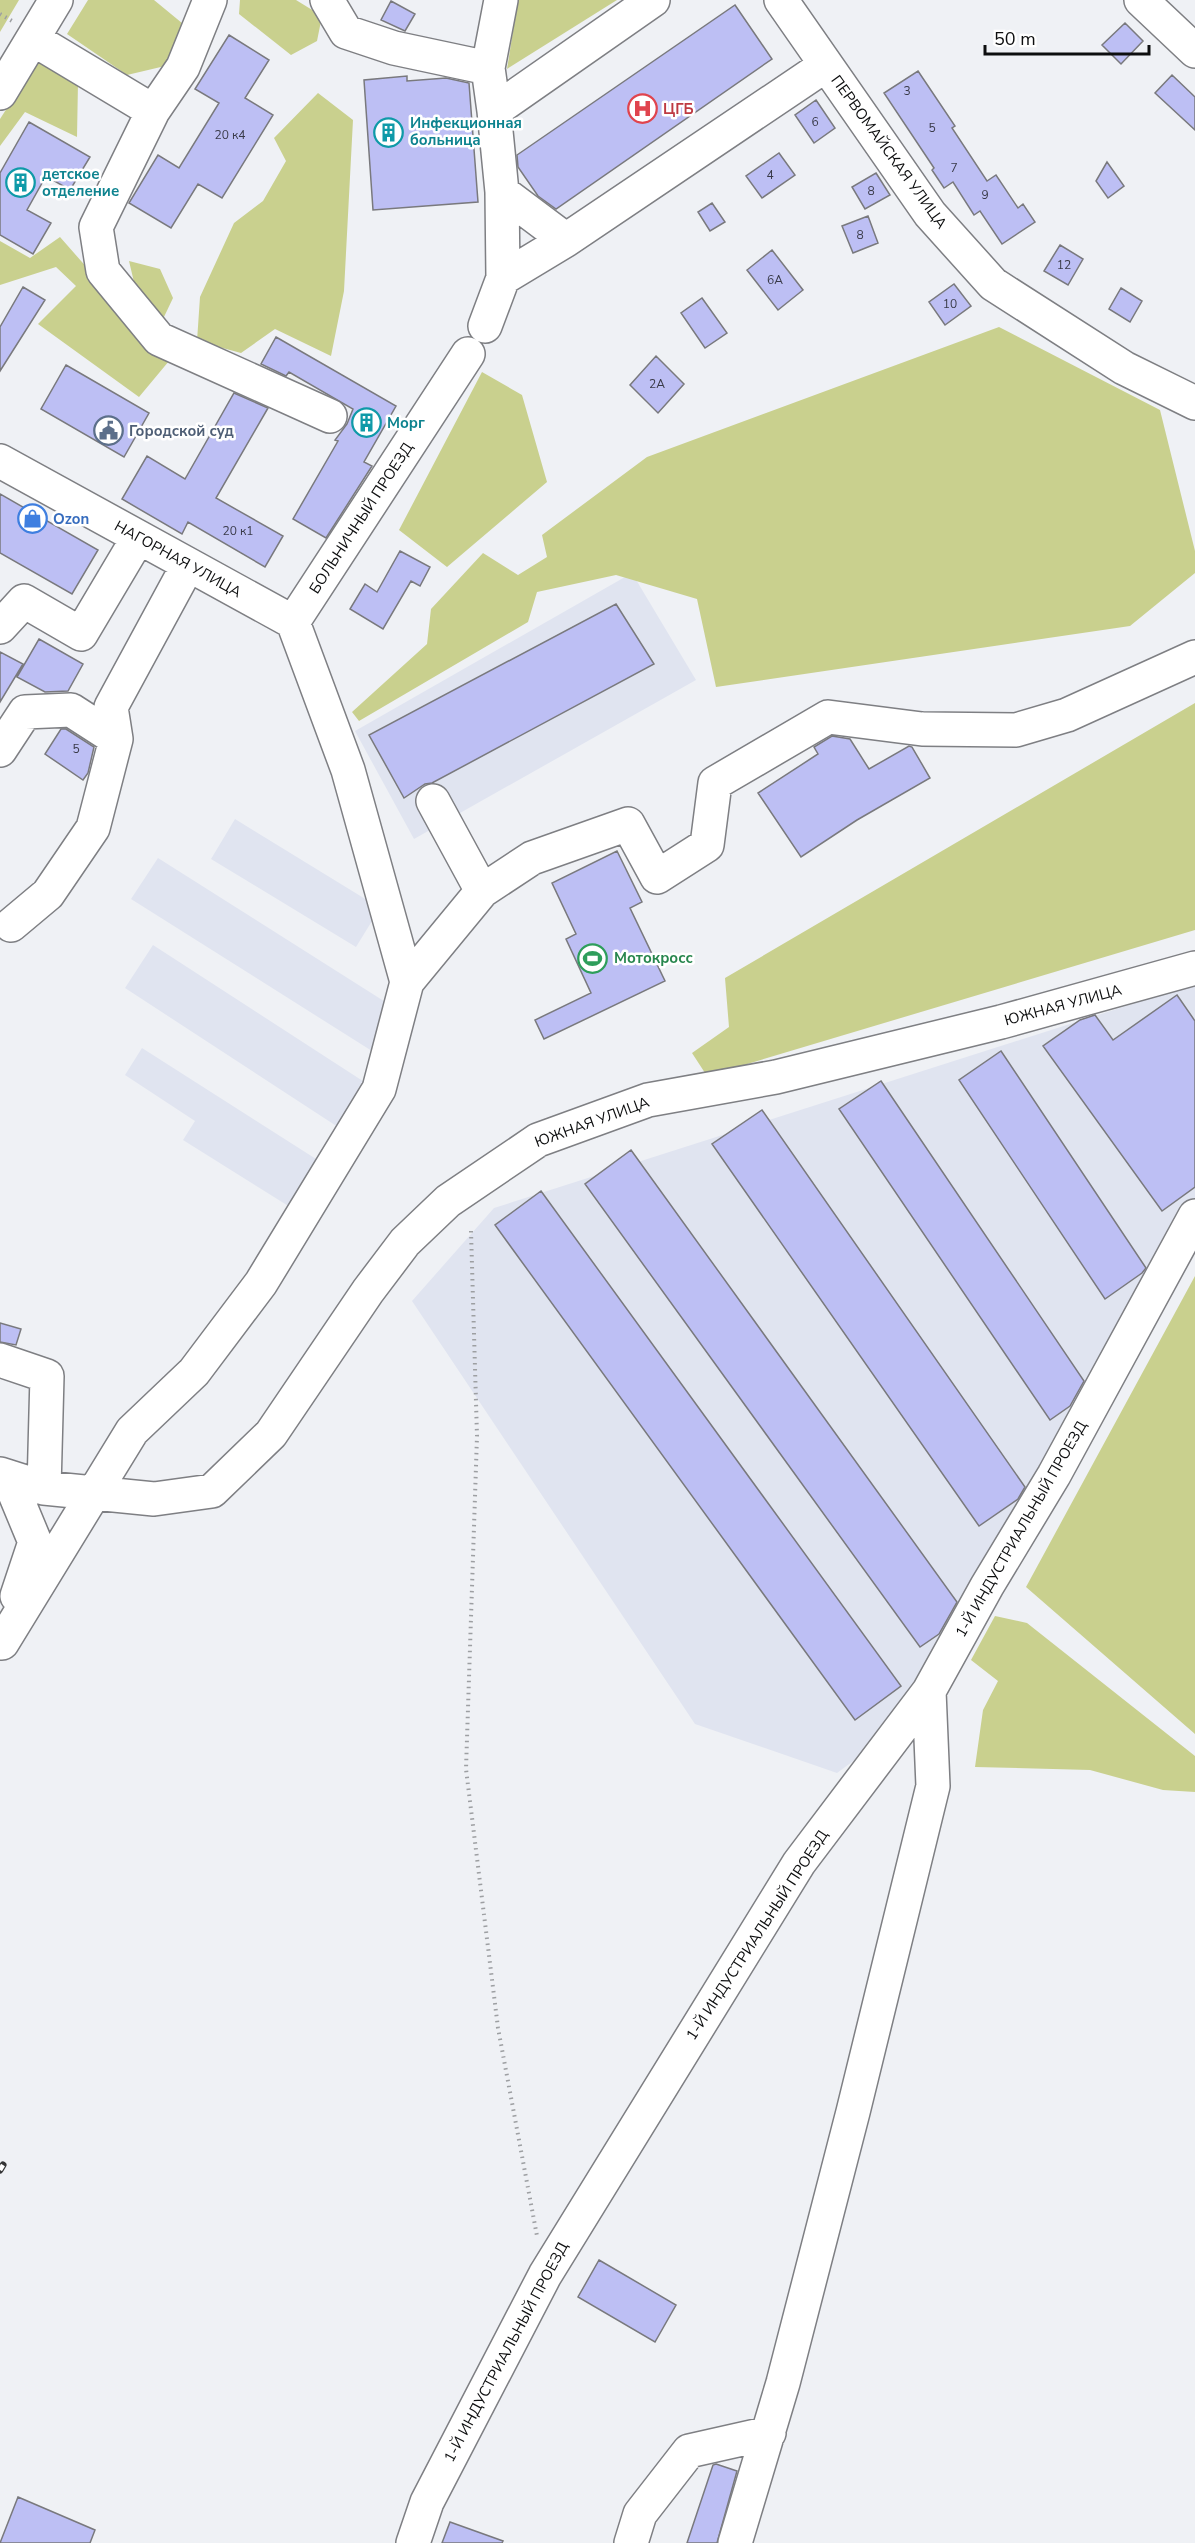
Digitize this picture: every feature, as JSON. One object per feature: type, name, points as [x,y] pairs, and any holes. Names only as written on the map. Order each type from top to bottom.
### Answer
[{"type":"street","points":[[0,91],[23,30],[56,0]]},
{"type":"street","points":[[327,0],[346,32],[394,48],[488,68]]},
{"type":"street","points":[[485,326],[503,278],[502,192],[488,68],[501,0]]},
{"type":"street","points":[[494,111],[653,0]]},
{"type":"street","name":"ПЕРВОМАЙСКАЯ УЛИЦА","points":[[781,0],[930,214],[993,284],[1124,368],[1195,403]]},
{"type":"street","points":[[1141,0],[1195,51]]},
{"type":"street","points":[[199,4],[183,67],[153,111],[96,227],[102,271],[159,339],[330,416]]},
{"type":"street","points":[[23,30],[153,111]]},
{"type":"street","points":[[503,278],[566,240],[826,65]]},
{"type":"street","points":[[502,192],[566,240]]},
{"type":"street","name":"БОЛЬНИЧНЫЙ ПРОЕЗД","points":[[293,622],[468,354]]},
{"type":"street","name":"НАГОРНАЯ УЛИЦА","points":[[0,461],[293,622]]},
{"type":"street","points":[[0,627],[24,602],[81,634],[138,538]]},
{"type":"street","points":[[11,925],[48,894],[93,828],[116,739],[111,707],[188,565]]},
{"type":"street","points":[[293,622],[348,770],[408,982]]},
{"type":"street","points":[[1,1646],[132,1431],[194,1372],[267,1272],[379,1089],[408,982],[482,891],[532,858],[628,824],[657,877],[707,845],[715,783],[828,717],[922,729],[1016,730],[1066,715],[1195,657]]},
{"type":"street","points":[[0,750],[25,712],[71,710],[116,739]]},
{"type":"street","points":[[433,801],[482,891]]},
{"type":"street","name":"ЮЖНАЯ УЛИЦА","points":[[4,1475],[44,1488],[154,1499],[212,1491],[271,1434],[368,1291],[405,1242],[448,1201],[538,1140],[648,1100],[776,1077],[989,1025],[1195,968]]},
{"type":"street","name":"1-Й ИНДУСТРИАЛЬНЫЙ ПРОЕЗД","points":[[413,2543],[427,2502],[545,2275],[799,1863],[929,1690],[987,1586],[1054,1475],[1195,1216]]},
{"type":"street","points":[[0,1360],[47,1376],[44,1488]]},
{"type":"street","points":[[1,1646],[35,1542],[4,1475]]},
{"type":"street","points":[[735,2543],[769,2433],[854,2112],[933,1786],[929,1690]]},
{"type":"street","points":[[631,2543],[640,2514],[689,2451],[769,2433]]},
{"type":"path","points":[[0,14],[23,30]]},
{"type":"path","points":[[471,1231],[477,1436],[466,1769],[498,2028],[545,2275]]},
{"type":"shaded area","points":[[632,573],[696,680],[414,839],[355,731]]},
{"type":"shaded area","points":[[235,819],[380,908],[356,947],[211,859]]},
{"type":"shaded area","points":[[158,858],[398,1010],[372,1051],[131,899]]},
{"type":"shaded area","points":[[153,945],[369,1085],[341,1129],[125,988]]},
{"type":"shaded area","points":[[1195,984],[1195,1207],[924,1709],[837,1773],[695,1724],[412,1301],[494,1208]]},
{"type":"shaded area","points":[[142,1048],[327,1166],[298,1212],[183,1140],[195,1121],[125,1075]]},
{"type":"green space","points":[[0,0],[19,0],[0,32]]},
{"type":"green space","points":[[88,0],[154,0],[188,28],[165,66],[127,75],[67,34]]},
{"type":"green space","points":[[240,0],[296,0],[322,16],[317,41],[291,55],[239,14]]},
{"type":"green space","points":[[518,0],[617,0],[507,69]]},
{"type":"green space","points":[[40,57],[78,82],[77,137],[25,112],[0,146],[0,119]]},
{"type":"green space","points":[[318,93],[353,120],[344,291],[331,356],[275,329],[241,353],[197,341],[200,297],[234,223],[263,201],[286,161],[274,138]]},
{"type":"green space","points":[[60,237],[169,361],[139,397],[38,324],[76,286],[56,267],[0,285],[0,241],[30,258]]},
{"type":"green space","points":[[129,261],[160,269],[173,298],[163,319],[138,299]]},
{"type":"green space","points":[[999,327],[1160,410],[1195,551],[1195,573],[1130,626],[716,687],[697,599],[616,575],[537,592],[528,622],[359,721],[352,712],[427,644],[431,609],[483,553],[518,575],[547,557],[542,535],[647,457]]},
{"type":"green space","points":[[482,372],[522,395],[547,482],[447,567],[399,530]]},
{"type":"green space","points":[[1195,703],[1195,930],[707,1076],[692,1053],[729,1027],[725,978]]},
{"type":"green space","points":[[1195,1276],[1195,1734],[1026,1587]]},
{"type":"green space","points":[[995,1616],[1027,1623],[1195,1756],[1195,1792],[1163,1790],[1090,1770],[975,1767],[983,1710],[998,1681],[971,1660]]},
{"type":"building","points":[[391,1],[415,14],[405,31],[381,20]]},
{"type":"building","name":"ЦГБ","points":[[735,5],[772,59],[556,209],[538,196],[518,167],[517,155]]},
{"type":"building","points":[[1125,23],[1143,41],[1121,64],[1102,45]]},
{"type":"building","points":[[229,35],[269,60],[245,98],[273,115],[222,198],[198,184],[171,228],[129,203],[158,155],[179,168],[219,103],[195,89]]},
{"type":"building","points":[[918,71],[955,126],[952,128],[987,181],[996,175],[1018,208],[1023,204],[1035,222],[1002,244],[980,211],[974,215],[953,182],[944,188],[932,170],[934,168],[884,93]]},
{"type":"building","points":[[1172,75],[1195,97],[1195,130],[1155,93]]},
{"type":"building","name":"Инфекционная больница","points":[[407,76],[407,81],[446,78],[469,83],[478,202],[373,210],[364,80]]},
{"type":"building","points":[[816,100],[835,128],[814,143],[795,115]]},
{"type":"building","name":"детское отделение","points":[[29,122],[90,157],[70,190],[46,176],[27,210],[51,223],[33,254],[0,235],[0,173]]},
{"type":"building","points":[[779,153],[795,175],[762,198],[746,176]]},
{"type":"building","points":[[1107,162],[1124,186],[1108,198],[1096,181]]},
{"type":"building","points":[[876,173],[890,195],[865,209],[852,187]]},
{"type":"building","points":[[712,203],[725,222],[710,231],[698,212]]},
{"type":"building","points":[[868,216],[878,243],[853,253],[842,226]]},
{"type":"building","points":[[1060,245],[1083,259],[1068,285],[1044,271]]},
{"type":"building","points":[[772,250],[803,290],[778,310],[747,270]]},
{"type":"building","points":[[954,284],[971,306],[945,325],[929,302]]},
{"type":"building","points":[[23,287],[45,300],[0,371],[0,327]]},
{"type":"building","points":[[1121,288],[1142,301],[1130,322],[1109,309]]},
{"type":"building","points":[[702,298],[727,333],[705,348],[681,313]]},
{"type":"building","points":[[276,337],[396,406],[364,462],[372,466],[326,538],[293,519],[338,441],[335,440],[347,424],[353,409],[289,372],[286,376],[261,364]]},
{"type":"building","points":[[656,356],[684,384],[658,413],[630,385]]},
{"type":"building","points":[[66,365],[149,413],[124,457],[41,409]]},
{"type":"building","points":[[234,393],[268,408],[216,498],[283,536],[265,567],[188,522],[182,534],[122,499],[147,456],[185,479]]},
{"type":"building","points":[[0,494],[98,550],[72,594],[0,553]]},
{"type":"building","points":[[400,551],[430,567],[420,586],[411,581],[383,629],[350,609],[365,584],[377,592]]},
{"type":"building","points":[[616,604],[654,664],[432,783],[425,784],[404,798],[369,735]]},
{"type":"building","points":[[39,639],[83,664],[68,691],[45,692],[17,677]]},
{"type":"building","points":[[0,652],[23,664],[0,702]]},
{"type":"building","points":[[61,729],[66,729],[94,747],[88,773],[83,780],[45,754]]},
{"type":"building","points":[[832,736],[850,739],[869,769],[909,746],[912,747],[930,778],[857,820],[801,857],[758,793],[818,754],[814,747]]},
{"type":"building","points":[[617,851],[642,902],[630,908],[665,981],[544,1039],[535,1020],[591,993],[566,939],[576,934],[552,883]]},
{"type":"building","points":[[1177,995],[1195,1021],[1195,1187],[1162,1211],[1043,1046],[1080,1020],[1095,1015],[1113,1040]]},
{"type":"building","points":[[1001,1051],[1146,1268],[1105,1299],[959,1080]]},
{"type":"building","points":[[881,1081],[1084,1381],[1070,1406],[1050,1420],[839,1109]]},
{"type":"building","points":[[762,1110],[1025,1487],[1018,1499],[979,1526],[712,1144]]},
{"type":"building","points":[[631,1150],[957,1602],[939,1634],[920,1647],[585,1184]]},
{"type":"building","points":[[541,1191],[901,1686],[855,1720],[495,1225]]},
{"type":"building","points":[[0,1323],[21,1329],[16,1345],[0,1342]]},
{"type":"building","points":[[599,2260],[676,2305],[655,2342],[578,2297]]},
{"type":"building","points":[[713,2465],[737,2471],[717,2543],[687,2543]]},
{"type":"building","points":[[18,2497],[95,2530],[90,2543],[0,2543]]},
{"type":"building","points":[[450,2522],[503,2541],[502,2543],[442,2543]]},
{"type":"railway","points":[[0,2170],[3,2165]]},
{"type":"place","name":"ЦГБ","points":[[642,109]]},
{"type":"place","name":"Инфекционная больница","points":[[389,132]]},
{"type":"place","name":"детское отделение","points":[[21,183]]},
{"type":"place","name":"Морг","points":[[366,423]]},
{"type":"place","name":"Городской суд","points":[[108,431]]},
{"type":"place","name":"Ozon","points":[[32,519]]},
{"type":"place","name":"Мотокросс","points":[[593,958]]}]
